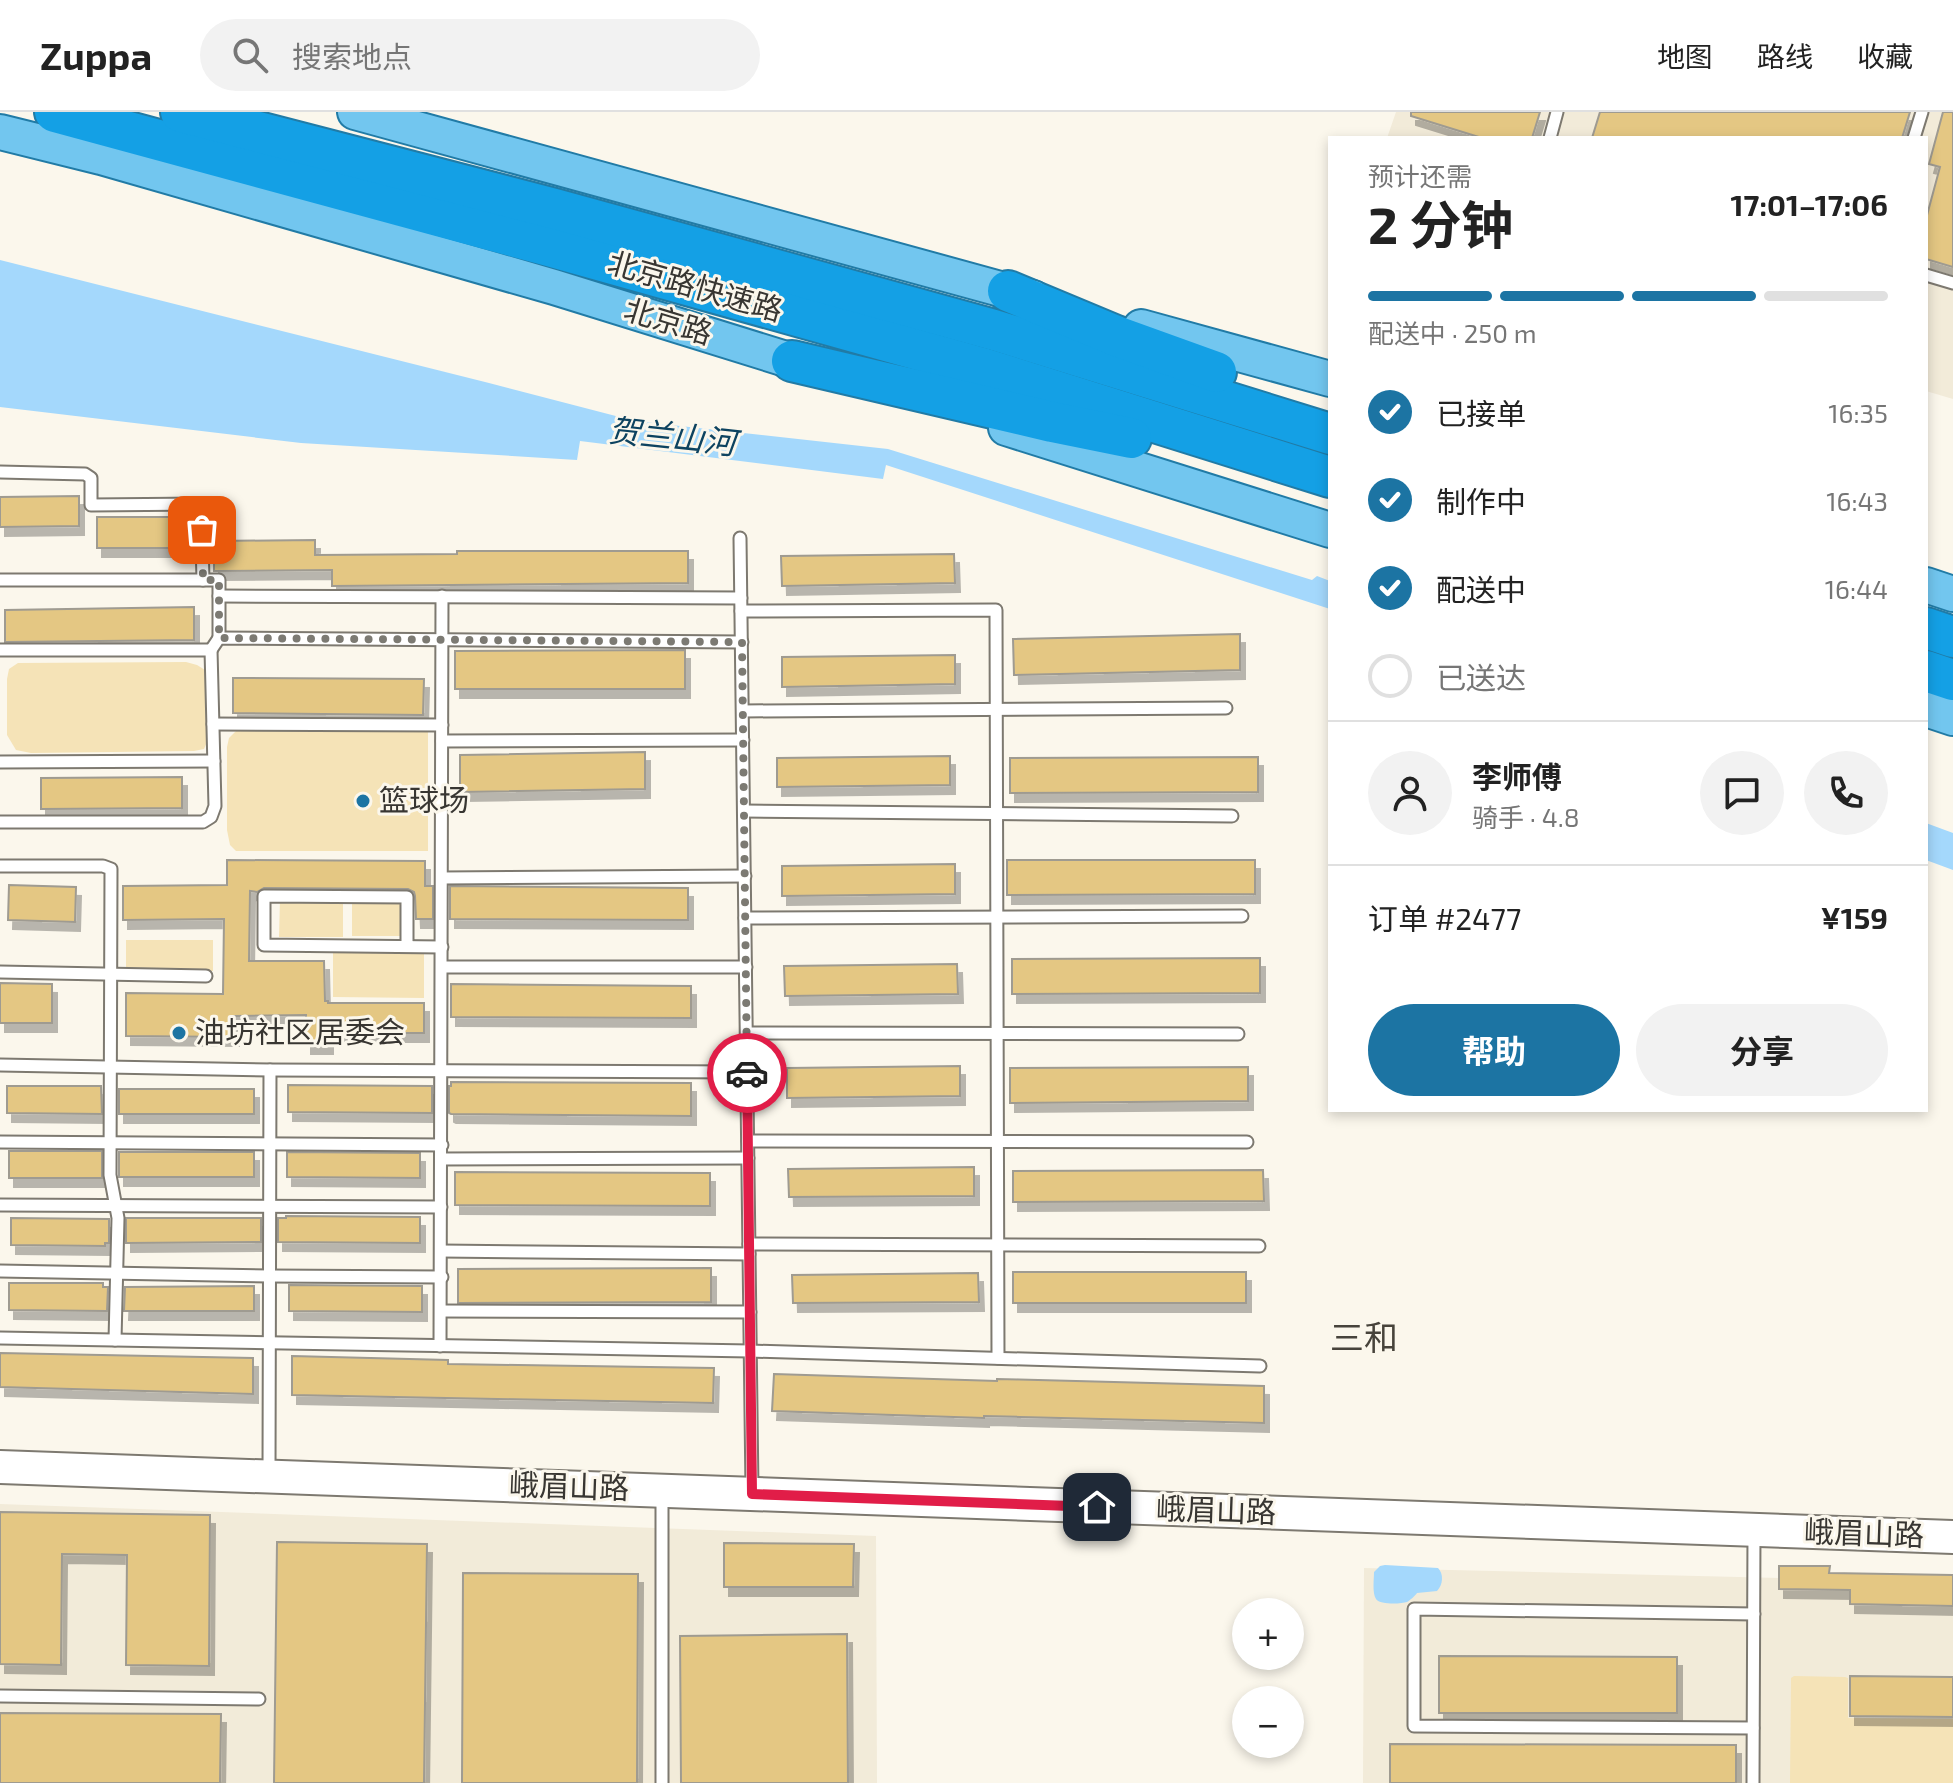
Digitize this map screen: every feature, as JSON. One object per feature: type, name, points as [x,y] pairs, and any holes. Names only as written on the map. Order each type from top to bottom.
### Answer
[{"type":"highway","name":"北京路快速路","points":[[55,112],[994,330],[1328,433]]},
{"type":"highway","name":"北京路快速路","points":[[181,112],[1328,476]]},
{"type":"highway","points":[[1008,291],[1197,366],[1328,408]]},
{"type":"highway","points":[[792,361],[1125,436],[1328,497]]},
{"type":"highway","points":[[1928,629],[1953,637]]},
{"type":"highway","points":[[1928,672],[1953,680]]},
{"type":"main road","points":[[355,112],[1328,378]]},
{"type":"main road","name":"北京路","points":[[0,132],[101,157],[539,282],[1328,529]]},
{"type":"main road","points":[[1928,586],[1953,594]]},
{"type":"main road","points":[[1928,710],[1953,718]]},
{"type":"street","name":"峨眉山路","points":[[0,1467],[1953,1537]]},
{"type":"lane","points":[[1551,136],[1557,112]]},
{"type":"lane","points":[[1915,136],[1922,112]]},
{"type":"lane","points":[[1928,276],[1953,283]]},
{"type":"lane","points":[[0,472],[85,474],[91,478],[91,505],[201,504],[203,580]]},
{"type":"lane","points":[[740,538],[752,1494]]},
{"type":"lane","points":[[0,580],[219,580],[219,638],[211,650],[215,806],[211,817],[203,822],[0,822]]},
{"type":"lane","points":[[219,596],[442,596],[996,610],[998,1358]]},
{"type":"lane","points":[[440,1346],[442,596]]},
{"type":"lane","points":[[219,638],[742,642]]},
{"type":"lane","points":[[0,650],[211,650]]},
{"type":"lane","points":[[743,711],[1226,708]]},
{"type":"lane","points":[[213,724],[442,725]]},
{"type":"lane","points":[[442,741],[743,740]]},
{"type":"lane","points":[[0,762],[214,761]]},
{"type":"lane","points":[[744,811],[1232,816]]},
{"type":"lane","points":[[0,866],[103,866],[111,869],[109,1143],[110,1175],[118,1218],[115,1340]]},
{"type":"lane","points":[[442,878],[745,876]]},
{"type":"lane","points":[[407,946],[407,897],[264,896],[264,945],[442,947]]},
{"type":"lane","points":[[745,918],[1242,916]]},
{"type":"lane","points":[[442,967],[746,967]]},
{"type":"lane","points":[[0,972],[206,976]]},
{"type":"lane","points":[[747,1033],[1238,1034]]},
{"type":"lane","points":[[0,1065],[270,1070],[747,1072]]},
{"type":"lane","points":[[269,1477],[270,1070]]},
{"type":"lane","points":[[748,1141],[1247,1142]]},
{"type":"lane","points":[[0,1142],[442,1145]]},
{"type":"lane","points":[[442,1159],[748,1158]]},
{"type":"lane","points":[[0,1205],[441,1207]]},
{"type":"lane","points":[[441,1251],[997,1245],[1259,1246]]},
{"type":"lane","points":[[0,1271],[442,1277]]},
{"type":"lane","points":[[441,1311],[750,1312]]},
{"type":"lane","points":[[0,1338],[750,1351],[1260,1366]]},
{"type":"lane","points":[[662,1491],[662,1783]]},
{"type":"lane","points":[[1753,1783],[1754,1531]]},
{"type":"lane","points":[[1753,1728],[1414,1726],[1414,1609],[1754,1614]]},
{"type":"lane","points":[[0,1696],[259,1699]]},
{"type":"shaded area","points":[[1396,112],[1953,112],[1953,399],[1928,392],[1928,136],[1388,136]]},
{"type":"shaded area","points":[[186,662],[205,670],[207,742],[204,749],[31,753],[16,750],[7,735],[7,679],[9,669],[18,663]]},
{"type":"shaded area","points":[[236,731],[428,731],[428,851],[236,851],[230,845],[227,830],[227,747],[229,738]]},
{"type":"shaded area","points":[[280,900],[343,901],[343,937],[279,937]]},
{"type":"shaded area","points":[[352,902],[402,902],[401,936],[352,936]]},
{"type":"shaded area","points":[[126,940],[213,940],[213,971],[126,971]]},
{"type":"shaded area","points":[[333,952],[424,953],[424,998],[333,997]]},
{"type":"shaded area","points":[[0,1504],[876,1536],[877,1783],[0,1783]]},
{"type":"shaded area","points":[[1364,1568],[1953,1582],[1953,1783],[1363,1783]]},
{"type":"shaded area","points":[[1791,1678],[1848,1678],[1848,1718],[1953,1719],[1953,1783],[1790,1783]]},
{"type":"water","name":"贺兰山河","points":[[0,260],[635,421],[888,449],[1312,580],[1317,576],[1328,580],[1328,608],[886,465],[883,479],[580,441],[577,460],[301,443],[0,407]]},
{"type":"water","points":[[1928,824],[1953,833],[1953,870],[1928,861]]},
{"type":"water","points":[[1385,1565],[1438,1568],[1442,1576],[1441,1586],[1437,1591],[1417,1593],[1407,1602],[1378,1601],[1374,1590],[1374,1572]]},
{"type":"building","points":[[1411,112],[1540,112],[1533,136],[1476,136],[1411,116]]},
{"type":"building","points":[[1600,112],[1910,112],[1903,136],[1593,136]]},
{"type":"building","points":[[1943,112],[1953,112],[1953,267],[1928,260],[1928,212],[1940,167],[1929,164]]},
{"type":"building","points":[[79,496],[79,526],[0,527],[0,497]]},
{"type":"building","points":[[97,517],[193,517],[194,548],[97,548]]},
{"type":"building","points":[[315,540],[315,555],[457,554],[457,551],[688,551],[688,583],[332,586],[332,570],[214,571],[214,541]]},
{"type":"building","points":[[954,554],[955,583],[782,586],[781,556]]},
{"type":"building","points":[[194,607],[194,640],[5,642],[5,610]]},
{"type":"building","points":[[1240,634],[1240,670],[1014,675],[1013,639]]},
{"type":"building","points":[[685,650],[685,689],[455,689],[455,651]]},
{"type":"building","points":[[955,655],[955,684],[782,687],[782,657]]},
{"type":"building","points":[[233,678],[424,679],[423,715],[233,713]]},
{"type":"building","points":[[645,752],[645,789],[460,792],[460,755]]},
{"type":"building","points":[[950,756],[950,785],[777,787],[777,758]]},
{"type":"building","points":[[1258,757],[1258,792],[1010,793],[1010,758]]},
{"type":"building","points":[[182,777],[182,808],[41,809],[41,778]]},
{"type":"building","points":[[227,860],[425,861],[425,886],[433,886],[433,919],[416,919],[414,892],[408,889],[264,888],[257,892],[250,891],[249,961],[324,961],[325,1001],[424,1003],[424,1033],[328,1033],[328,1045],[306,1045],[306,1015],[234,1016],[234,1037],[126,1036],[126,993],[223,994],[224,919],[123,920],[123,886],[227,885]]},
{"type":"building","points":[[1007,860],[1255,860],[1255,894],[1007,895]]},
{"type":"building","points":[[955,864],[955,894],[782,896],[782,866]]},
{"type":"building","points":[[9,885],[76,887],[75,922],[8,920]]},
{"type":"building","points":[[450,886],[688,888],[688,920],[450,919]]},
{"type":"building","points":[[1260,958],[1260,993],[1012,994],[1012,959]]},
{"type":"building","points":[[957,964],[958,994],[785,996],[784,966]]},
{"type":"building","points":[[0,983],[52,984],[52,1023],[0,1023]]},
{"type":"building","points":[[451,984],[691,986],[691,1018],[451,1017]]},
{"type":"building","points":[[960,1066],[960,1096],[787,1098],[787,1068]]},
{"type":"building","points":[[1248,1067],[1248,1101],[1010,1103],[1010,1068]]},
{"type":"building","points":[[451,1082],[691,1083],[691,1116],[451,1114]]},
{"type":"building","points":[[288,1085],[432,1086],[432,1113],[288,1112]]},
{"type":"building","points":[[7,1086],[101,1086],[102,1114],[7,1113]]},
{"type":"building","points":[[119,1089],[254,1089],[254,1114],[119,1114]]},
{"type":"building","points":[[9,1151],[102,1151],[102,1178],[9,1178]]},
{"type":"building","points":[[119,1152],[254,1152],[254,1177],[119,1177]]},
{"type":"building","points":[[287,1152],[420,1153],[420,1178],[287,1177]]},
{"type":"building","points":[[974,1167],[974,1196],[789,1197],[788,1169]]},
{"type":"building","points":[[1263,1170],[1264,1201],[1013,1202],[1013,1171]]},
{"type":"building","points":[[455,1172],[710,1173],[710,1206],[455,1205]]},
{"type":"building","points":[[420,1217],[420,1243],[278,1242],[278,1218]]},
{"type":"building","points":[[11,1218],[109,1219],[109,1243],[105,1246],[11,1245]]},
{"type":"building","points":[[126,1218],[261,1218],[261,1242],[126,1243]]},
{"type":"building","points":[[711,1268],[711,1302],[458,1303],[458,1269]]},
{"type":"building","points":[[1013,1272],[1246,1272],[1246,1303],[1013,1303]]},
{"type":"building","points":[[978,1273],[979,1302],[793,1303],[792,1275]]},
{"type":"building","points":[[9,1283],[103,1283],[103,1287],[108,1287],[107,1311],[9,1310]]},
{"type":"building","points":[[289,1285],[422,1286],[422,1312],[289,1311]]},
{"type":"building","points":[[254,1286],[254,1311],[124,1311],[125,1287]]},
{"type":"building","points":[[0,1353],[253,1358],[253,1394],[0,1387]]},
{"type":"building","points":[[292,1356],[448,1360],[448,1364],[714,1368],[713,1403],[292,1395]]},
{"type":"building","points":[[774,1374],[1264,1386],[1264,1423],[772,1411]]},
{"type":"building","points":[[0,1512],[210,1515],[209,1666],[126,1665],[127,1555],[62,1554],[61,1665],[0,1664]]},
{"type":"building","points":[[277,1542],[427,1544],[424,1783],[274,1783]]},
{"type":"building","points":[[724,1543],[854,1544],[853,1587],[724,1587]]},
{"type":"building","points":[[1779,1566],[1830,1566],[1829,1573],[1953,1575],[1953,1606],[1850,1604],[1850,1590],[1779,1589]]},
{"type":"building","points":[[463,1573],[638,1574],[637,1783],[462,1783]]},
{"type":"building","points":[[847,1634],[848,1783],[681,1783],[680,1636]]},
{"type":"building","points":[[1439,1656],[1677,1657],[1677,1713],[1439,1713]]},
{"type":"building","points":[[1850,1676],[1953,1677],[1953,1717],[1850,1716]]},
{"type":"building","points":[[0,1713],[221,1714],[220,1783],[0,1783]]},
{"type":"building","points":[[1390,1744],[1736,1745],[1736,1783],[1390,1783]]},
{"type":"way so far","points":[[202,530],[203,580],[219,580],[219,638],[742,642],[747,1073]]},
{"type":"place","name":"篮球场","points":[[363,801]]},
{"type":"place","name":"油坊社区居委会","points":[[179,1033]]},
{"type":"district","name":"三和","points":[[1364,1338]]},
{"type":"route","points":[[747,1073],[752,1494],[1097,1507]]}]
